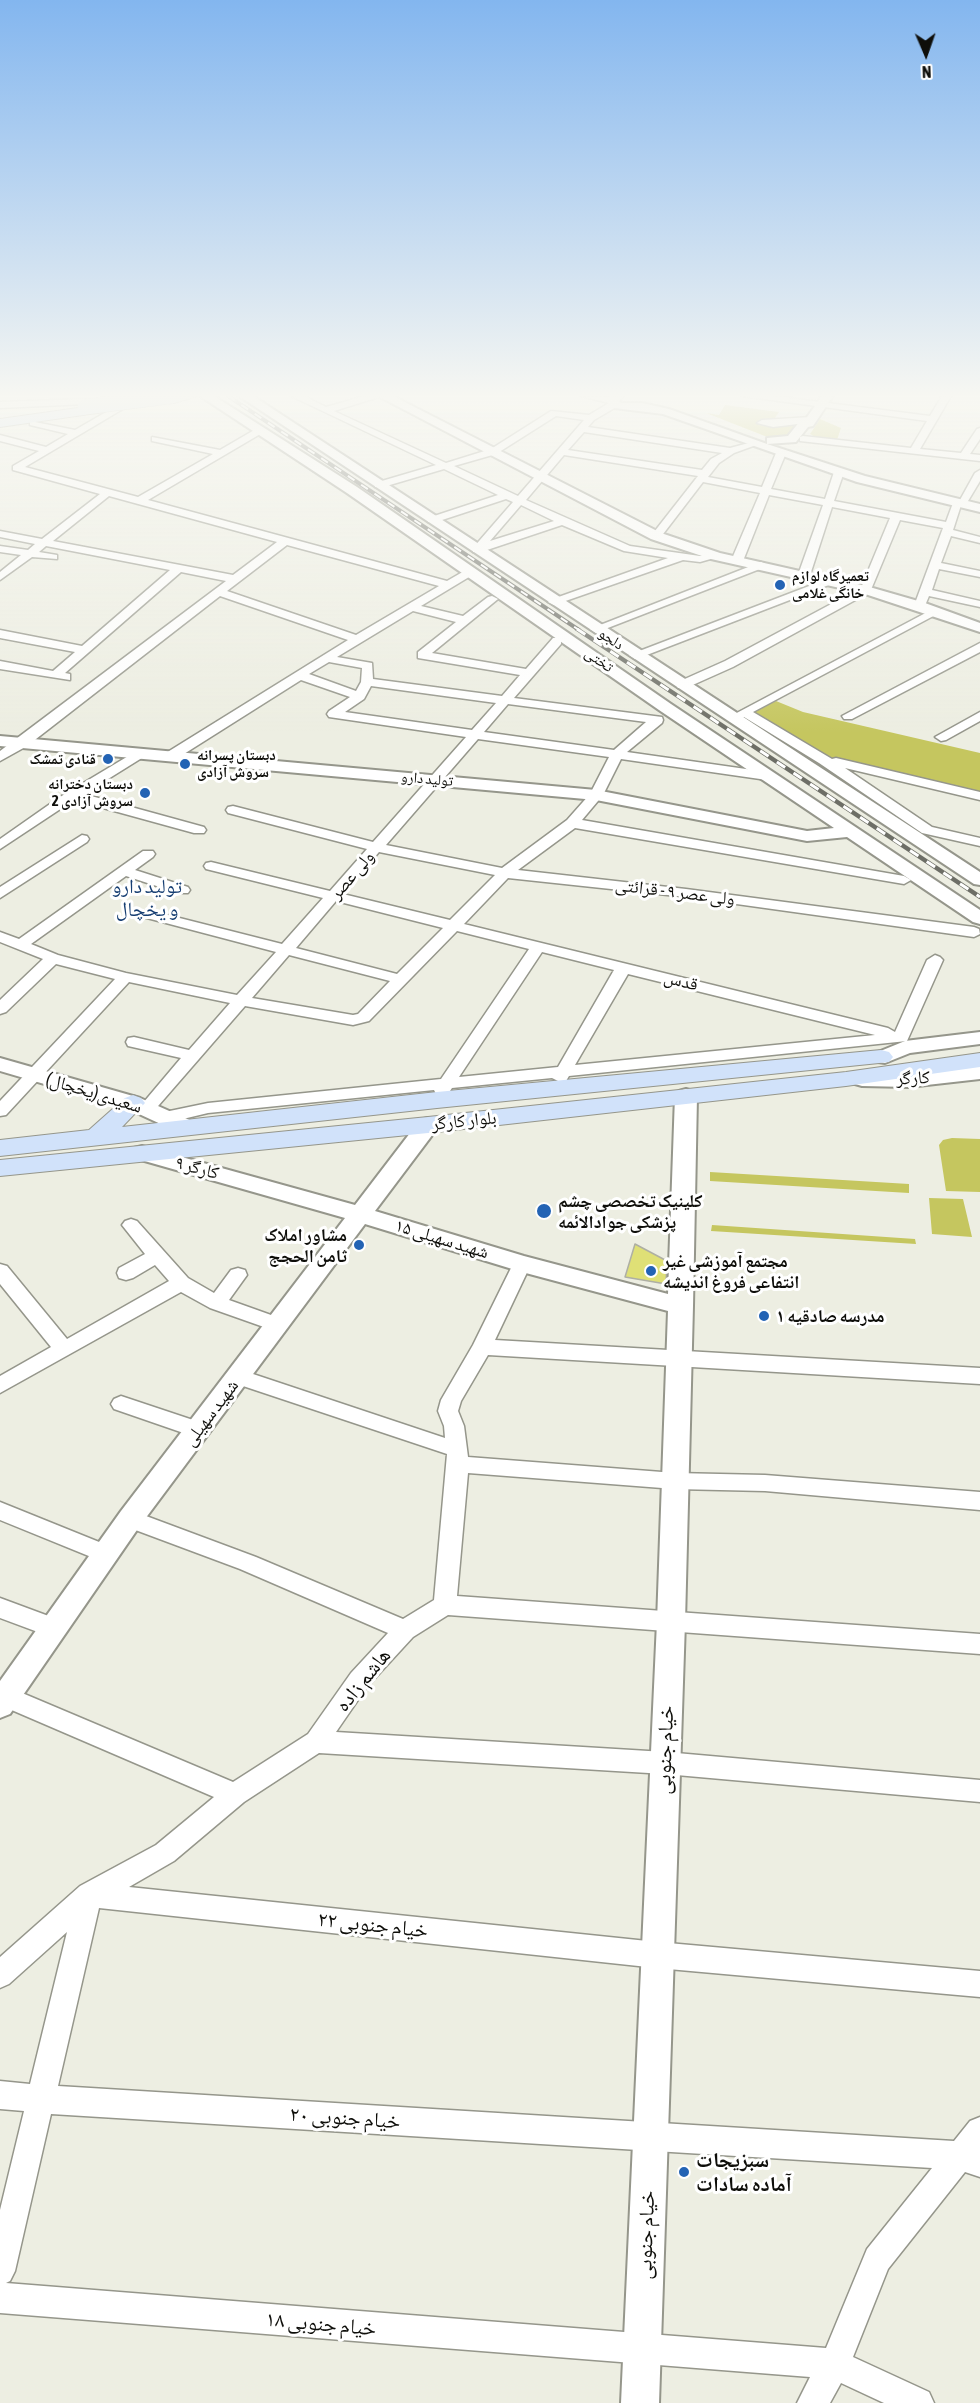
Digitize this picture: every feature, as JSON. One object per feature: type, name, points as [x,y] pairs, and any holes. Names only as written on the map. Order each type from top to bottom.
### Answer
[{"type":"main road","points":[[908,1052],[980,1047]]},
{"type":"main road","name":"بلوار کارگر","points":[[0,1148],[98,1135],[158,1114],[441,1092],[559,1080],[682,1086],[846,1079],[908,1052]]},
{"type":"main road","name":"بلوار کارگر","points":[[0,1168],[428,1125],[908,1052]]},
{"type":"main road","points":[[908,1052],[980,1060]]},
{"type":"main road","points":[[98,1135],[158,1114]]},
{"type":"street","points":[[0,577],[88,508]]},
{"type":"street","points":[[166,508],[449,585]]},
{"type":"street","name":"تختی","points":[[378,508],[767,776],[851,831],[977,925]]},
{"type":"street","name":"دلجو","points":[[414,508],[635,655],[682,685],[738,715],[980,880]]},
{"type":"street","points":[[432,520],[468,508]]},
{"type":"street","points":[[477,550],[513,508]]},
{"type":"street","points":[[537,508],[610,543],[628,549],[700,559],[716,556]]},
{"type":"street","points":[[601,508],[656,536],[716,556],[866,590],[920,606],[980,628]]},
{"type":"street","points":[[656,536],[678,508]]},
{"type":"street","points":[[737,561],[758,508]]},
{"type":"street","points":[[804,575],[827,508]]},
{"type":"street","points":[[850,508],[947,529],[980,540]]},
{"type":"street","points":[[920,606],[947,529],[957,508]]},
{"type":"street","points":[[682,685],[739,659],[866,590],[896,517]]},
{"type":"street","points":[[477,550],[563,521]]},
{"type":"street","points":[[0,534],[235,579]]},
{"type":"street","points":[[0,757],[22,743],[285,540]]},
{"type":"street","points":[[0,549],[54,558]]},
{"type":"street","points":[[554,602],[681,557]]},
{"type":"street","points":[[935,565],[980,574]]},
{"type":"street","points":[[596,629],[761,566]]},
{"type":"street","points":[[56,675],[179,568]]},
{"type":"street","points":[[171,756],[326,658],[470,572]]},
{"type":"street","points":[[635,655],[830,581]]},
{"type":"street","points":[[219,591],[357,639]]},
{"type":"street","points":[[926,592],[980,604]]},
{"type":"street","points":[[492,599],[422,655],[530,673]]},
{"type":"street","points":[[411,608],[464,620]]},
{"type":"street","points":[[738,715],[935,611]]},
{"type":"street","points":[[0,634],[85,650]]},
{"type":"street","name":"ولی عصر","points":[[158,1114],[193,1056],[557,641]]},
{"type":"street","points":[[848,716],[980,646]]},
{"type":"street","points":[[326,658],[368,666],[367,682],[360,696],[333,714],[767,776]]},
{"type":"street","points":[[0,665],[72,677]]},
{"type":"street","points":[[300,675],[360,696]]},
{"type":"street","points":[[0,937],[53,958],[125,977],[241,1002],[353,1020],[363,1018],[450,926],[505,873],[572,823],[596,795],[617,754],[657,720],[367,682]]},
{"type":"street","points":[[738,715],[824,760],[927,830],[980,842]]},
{"type":"street","points":[[941,737],[980,716]]},
{"type":"street","name":"تولید دارو","points":[[0,741],[596,795],[807,836],[851,831]]},
{"type":"street","points":[[0,845],[64,800],[75,796],[140,753]]},
{"type":"street","points":[[824,760],[980,796]]},
{"type":"street","points":[[75,796],[199,830]]},
{"type":"street","name":"ولی عصر ۹ - قرائتی","points":[[232,810],[376,847],[505,873],[977,925]]},
{"type":"street","points":[[572,823],[904,880]]},
{"type":"street","points":[[0,894],[82,839]]},
{"type":"street","points":[[20,945],[148,854]]},
{"type":"street","name":"قدس","points":[[211,866],[624,967],[908,1052]]},
{"type":"street","points":[[124,871],[183,890]]},
{"type":"street","points":[[148,914],[399,979]]},
{"type":"street","points":[[441,1092],[538,947]]},
{"type":"street","points":[[0,1009],[53,958]]},
{"type":"street","points":[[908,1052],[935,960]]},
{"type":"street","points":[[559,1080],[624,967]]},
{"type":"street","points":[[0,1111],[125,977]]},
{"type":"street","points":[[559,1080],[908,1052],[980,1038]]},
{"type":"street","points":[[135,1042],[193,1056]]},
{"type":"street","name":"سعیدی(یخچال)","points":[[0,1064],[158,1114]]},
{"type":"street","name":"کارگر","points":[[846,1079],[909,1080],[980,1072]]},
{"type":"street","name":"خیام جنوبی","points":[[640,2403],[671,1622],[681,1306],[682,1086]]},
{"type":"street","name":"شهید سهیلی","points":[[3,1701],[130,1519],[428,1125]]},
{"type":"street","name":"کارگر ۹","points":[[142,1153],[362,1215]]},
{"type":"street","name":"شهید سهیلی ۱۵","points":[[362,1215],[522,1264],[681,1306]]},
{"type":"street","points":[[131,1225],[181,1283],[217,1303],[278,1325]]},
{"type":"street","points":[[126,1273],[158,1255]]},
{"type":"street","points":[[522,1264],[482,1347],[451,1400],[448,1411],[454,1426],[456,1456],[445,1605],[980,1644]]},
{"type":"street","points":[[0,1271],[64,1349]]},
{"type":"street","points":[[217,1303],[238,1275]]},
{"type":"street","points":[[0,1385],[181,1283]]},
{"type":"street","points":[[482,1347],[980,1376]]},
{"type":"street","points":[[238,1377],[456,1456],[675,1481],[765,1483],[980,1500]]},
{"type":"street","points":[[121,1404],[198,1430]]},
{"type":"street","points":[[0,1511],[106,1554]]},
{"type":"street","points":[[130,1519],[248,1563],[405,1630]]},
{"type":"street","name":"هاشم زاده","points":[[0,1976],[89,1895],[165,1853],[235,1794],[316,1742],[359,1680],[405,1630],[445,1605]]},
{"type":"street","points":[[0,1608],[54,1628]]},
{"type":"street","points":[[3,1701],[235,1794]]},
{"type":"street","points":[[316,1742],[665,1763],[980,1791]]},
{"type":"street","points":[[0,2271],[89,1895]]},
{"type":"street","name":"خیام جنوبی ۲۲","points":[[89,1895],[657,1955],[980,1984]]},
{"type":"street","name":"خیام جنوبی ۲۰","points":[[0,2095],[970,2159]]},
{"type":"street","points":[[813,2403],[835,2364],[877,2259],[970,2159],[980,2131]]},
{"type":"street","name":"خیام جنوبی ۱۸","points":[[0,2298],[835,2364]]},
{"type":"street","points":[[835,2364],[918,2403]]},
{"type":"shaded area","points":[[776,701],[803,712],[980,753],[980,793],[819,755],[751,712]]},
{"type":"shaded area","points":[[980,1139],[980,1192],[946,1191],[939,1145],[943,1140]]},
{"type":"shaded area","points":[[710,1172],[909,1184],[909,1193],[710,1181]]},
{"type":"shaded area","points":[[929,1198],[963,1199],[972,1237],[932,1234]]},
{"type":"shaded area","points":[[712,1225],[915,1239],[916,1244],[711,1231]]},
{"type":"building","name":"مجتمع آموزشی غیر انتفاعی فروغ اندیشه","points":[[635,1244],[667,1261],[666,1284],[625,1277]]},
{"type":"railway","points":[[396,508],[579,630]]},
{"type":"railway","points":[[577,629],[980,897]]},
{"type":"place","name":"تعمیرگاه لوازم خانگی غلامی","points":[[780,585]]},
{"type":"place","name":"قنادی تمشک","points":[[108,759]]},
{"type":"place","name":"دبستان پسرانه سروش آزادی","points":[[185,764]]},
{"type":"place","name":"دبستان دخترانه سروش آزادی 2","points":[[145,793]]},
{"type":"place","name":"کلینیک تخصصی چشم پزشکی جوادالائمه","points":[[544,1211]]},
{"type":"place","name":"مشاور املاک ثامن الحجج","points":[[359,1245]]},
{"type":"place","name":"مجتمع آموزشی غیر انتفاعی فروغ اندیشه","points":[[651,1271]]},
{"type":"place","name":"مدرسه صادقیه ۱","points":[[764,1316]]},
{"type":"place","name":"سبزیجات آماده سادات","points":[[684,2172]]},
{"type":"district","name":"تولید دارو و یخچال","points":[[147,898]]}]
